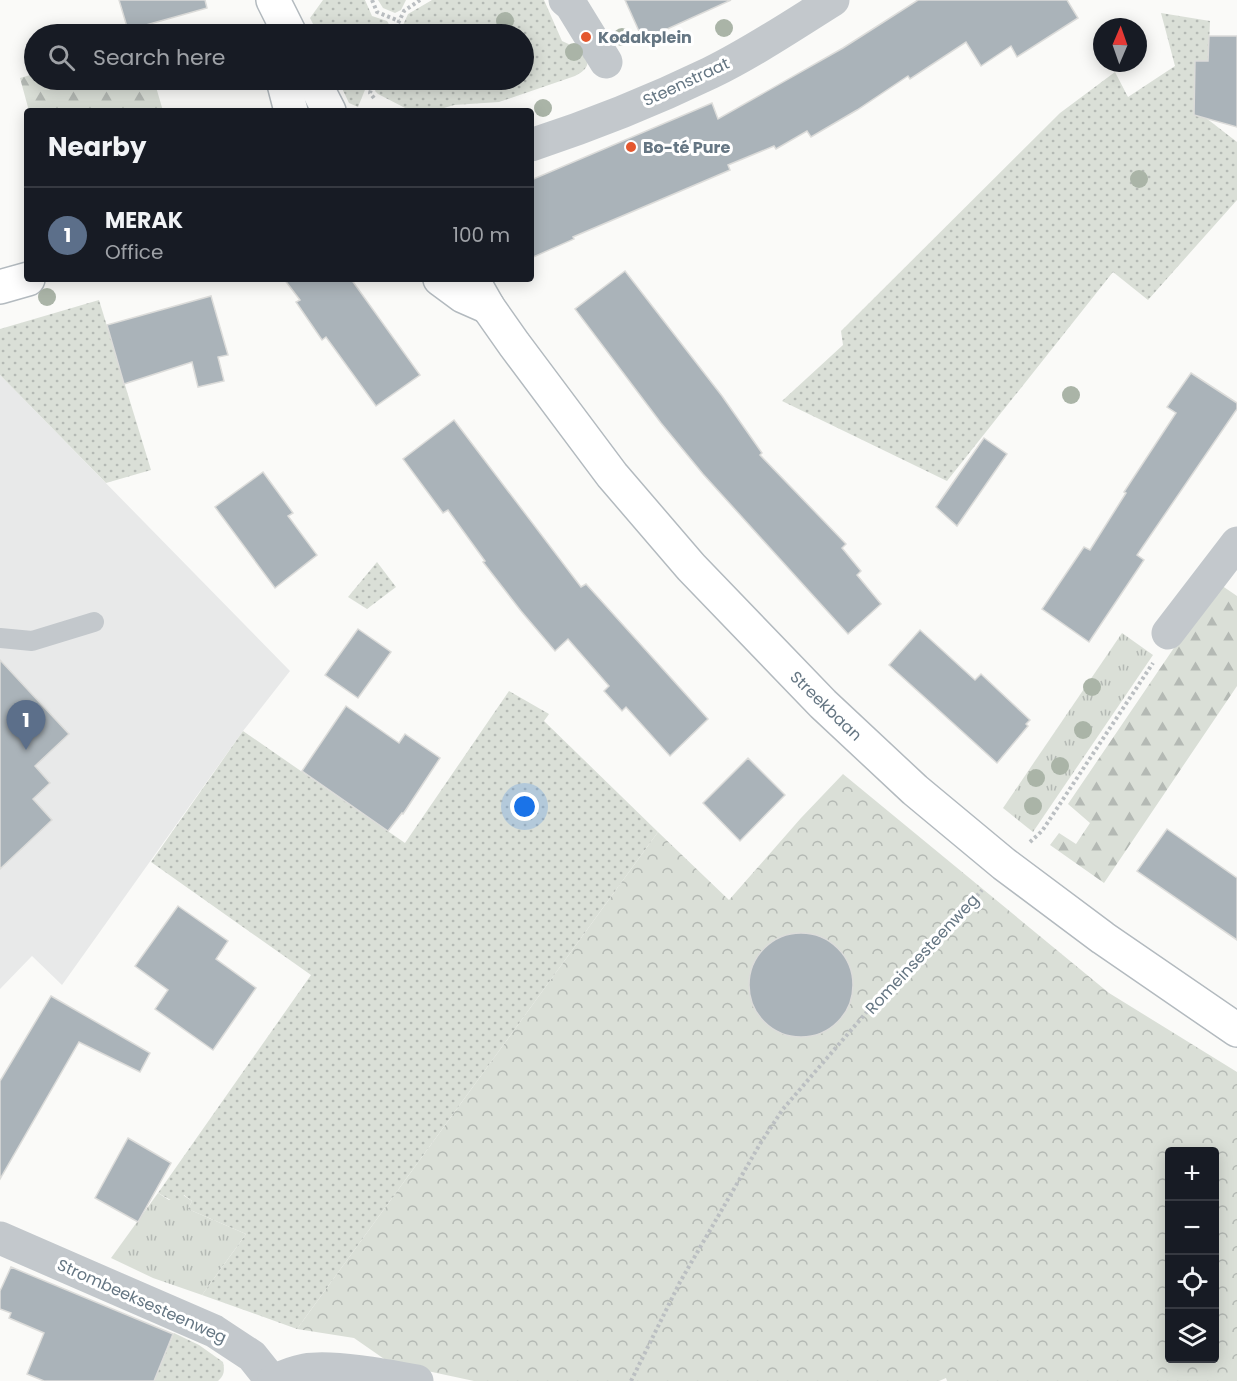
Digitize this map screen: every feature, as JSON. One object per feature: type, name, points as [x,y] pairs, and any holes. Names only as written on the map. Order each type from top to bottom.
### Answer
[{"type":"street","points":[[273,0],[276,24]]},
{"type":"street","points":[[273,0],[285,24]]},
{"type":"street","points":[[565,0],[571,5],[606,62]]},
{"type":"street","name":"Steenstraat","points":[[534,144],[584,127],[711,72],[833,0]]},
{"type":"street","points":[[286,90],[290,108]]},
{"type":"street","points":[[318,90],[327,108]]},
{"type":"street","points":[[0,287],[24,280]]},
{"type":"street","name":"Streekbaan","points":[[444,282],[463,296],[480,293],[612,475],[691,567],[823,704],[915,790],[1004,864],[1103,938],[1237,1029]]},
{"type":"street","points":[[1168,633],[1237,543]]},
{"type":"street","name":"Strombeeksesteenweg","points":[[0,1238],[214,1331],[234,1342],[252,1356],[273,1381]]},
{"type":"street","points":[[273,1381],[289,1374],[325,1369],[417,1381]]},
{"type":"lane","points":[[0,638],[32,641],[94,622]]},
{"type":"path","points":[[372,0],[377,12],[399,21]]},
{"type":"path","points":[[398,24],[408,7],[420,0]]},
{"type":"path","points":[[370,90],[369,93],[374,98]]},
{"type":"path","name":"Romeinsesteenweg","points":[[631,1381],[680,1282],[760,1144],[783,1109],[903,970],[966,908],[1004,864],[1042,831],[1154,661],[1168,633]]},
{"type":"shaded area","points":[[0,375],[290,671],[243,731],[62,985],[32,956],[0,989]]},
{"type":"green space","points":[[323,0],[365,0],[372,16],[387,21],[389,24],[313,24],[310,18]]},
{"type":"green space","points":[[378,0],[406,0],[401,10],[395,13],[383,8]]},
{"type":"green space","points":[[432,0],[544,0],[562,41],[586,52],[587,67],[575,76],[499,102],[454,105],[444,108],[405,108],[378,94],[375,90],[534,90],[534,24],[404,24],[408,14]]},
{"type":"green space","points":[[1161,13],[1210,21],[1206,118],[1237,142],[1237,200],[1148,300],[1113,272],[947,481],[782,401],[843,345],[841,331],[1060,113],[1115,72],[1128,97],[1175,66]]},
{"type":"green space","points":[[24,77],[24,90],[157,90],[162,108],[28,108],[20,78]]},
{"type":"green space","points":[[343,90],[365,90],[358,107],[349,103]]},
{"type":"green space","points":[[99,300],[151,470],[106,483],[0,375],[0,329]]},
{"type":"green space","points":[[377,562],[396,587],[367,609],[348,597]]},
{"type":"green space","points":[[1218,583],[1237,596],[1237,686],[1104,883],[1050,845],[1059,833],[1076,844],[1090,823],[1068,804]]},
{"type":"green space","points":[[1122,633],[1153,655],[1033,832],[1003,808]]},
{"type":"green space","points":[[509,691],[549,714],[544,721],[658,832],[297,1329],[202,1295],[246,1234],[188,1209],[192,1201],[184,1195],[178,1204],[158,1193],[311,975],[151,862],[243,731],[405,843]]},
{"type":"green space","points":[[843,774],[1109,993],[1237,1072],[1237,1381],[947,1381],[946,1378],[939,1381],[474,1381],[390,1363],[354,1338],[297,1329],[658,832],[729,900]]},
{"type":"green space","points":[[158,1193],[169,1200],[183,1195],[192,1201],[188,1209],[246,1234],[202,1295],[153,1278],[111,1258]]},
{"type":"green space","points":[[174,1333],[199,1345],[223,1362],[223,1373],[218,1381],[154,1381]]},
{"type":"building","points":[[119,0],[205,0],[207,8],[150,24],[126,24]]},
{"type":"building","points":[[625,0],[731,0],[643,40]]},
{"type":"building","points":[[918,0],[1067,0],[1078,18],[1017,57],[1011,46],[981,66],[966,42],[910,79],[908,76],[811,137],[807,131],[776,149],[774,146],[728,165],[730,170],[573,237],[574,239],[534,257],[534,179],[712,103],[718,119],[843,48]]},
{"type":"building","points":[[1209,36],[1237,36],[1237,127],[1194,115],[1195,61],[1208,61]]},
{"type":"building","points":[[625,271],[722,396],[762,453],[760,455],[846,544],[842,548],[861,571],[857,575],[881,604],[848,634],[703,474],[661,423],[575,309]]},
{"type":"building","points":[[286,282],[353,282],[420,375],[376,406],[326,337],[322,340],[296,302],[300,300]]},
{"type":"building","points":[[211,296],[228,355],[218,357],[224,381],[198,387],[192,362],[124,384],[107,325]]},
{"type":"building","points":[[1191,373],[1237,403],[1237,409],[1137,555],[1144,560],[1089,642],[1042,609],[1084,547],[1090,550],[1126,493],[1124,492],[1176,413],[1167,407]]},
{"type":"building","points":[[454,420],[581,587],[586,584],[708,719],[670,756],[626,707],[622,711],[604,691],[609,686],[568,639],[555,651],[483,562],[485,561],[448,510],[443,513],[403,459]]},
{"type":"building","points":[[984,438],[1007,454],[957,526],[936,507]]},
{"type":"building","points":[[263,472],[293,513],[288,516],[317,555],[275,588],[215,507]]},
{"type":"building","points":[[358,629],[391,652],[358,698],[325,675]]},
{"type":"building","points":[[920,630],[975,680],[981,674],[1030,720],[1026,724],[1028,726],[997,763],[889,665]]},
{"type":"building","points":[[0,660],[69,734],[35,766],[50,783],[33,799],[52,820],[0,869]]},
{"type":"building","points":[[346,706],[399,743],[405,734],[440,758],[403,814],[388,831],[302,771]]},
{"type":"building","points":[[748,758],[785,795],[740,841],[703,803]]},
{"type":"building","points":[[1167,829],[1237,878],[1237,940],[1137,871]]},
{"type":"building","points":[[178,906],[228,941],[216,959],[256,988],[213,1050],[155,1009],[168,990],[135,966]]},
{"type":"building","points":[[801,933],[821,937],[838,948],[849,965],[853,985],[849,1005],[838,1022],[821,1033],[801,1037],[781,1033],[764,1022],[753,1005],[749,985],[753,965],[764,948],[781,937]]},
{"type":"building","points":[[51,996],[150,1053],[140,1072],[79,1042],[0,1179],[0,1081]]},
{"type":"building","points":[[128,1138],[171,1163],[138,1222],[95,1198]]},
{"type":"building","points":[[11,1267],[173,1334],[154,1381],[44,1381],[27,1374],[44,1333],[9,1318],[11,1313],[0,1309],[0,1291]]},
{"type":"place","name":"Kodakplein","points":[[586,37]]},
{"type":"place","name":"Bo-té Pure","points":[[631,147]]},
{"type":"place","name":"MERAK","points":[[26,750]]}]
